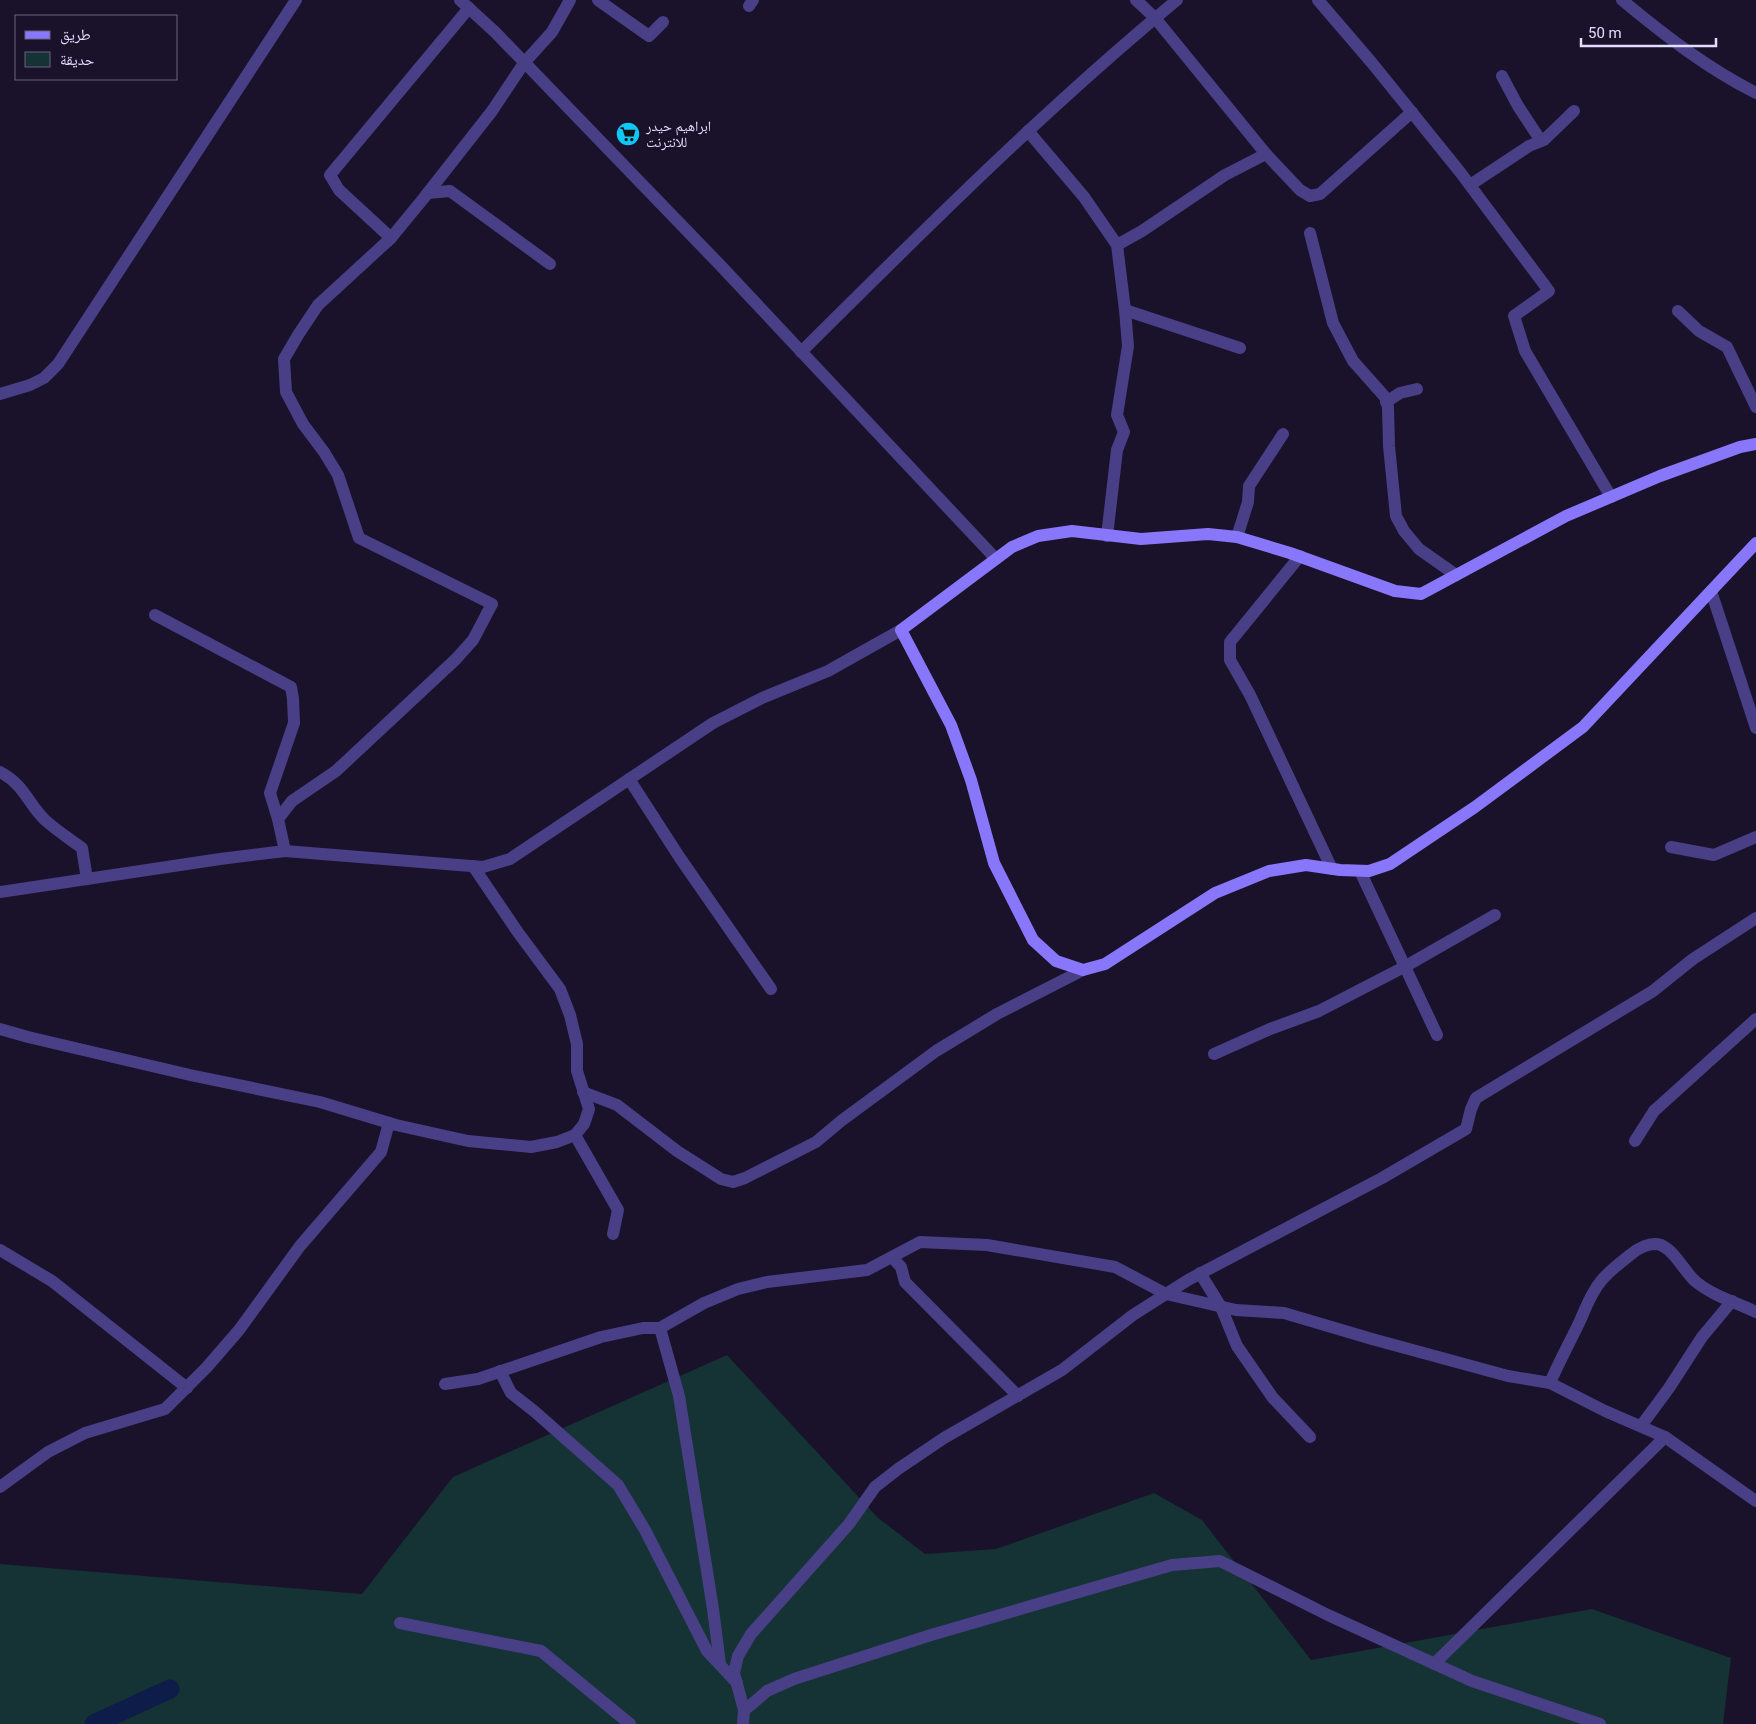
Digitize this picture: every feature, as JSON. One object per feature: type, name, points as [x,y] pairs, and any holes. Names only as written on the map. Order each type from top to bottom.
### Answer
[{"type":"street","points":[[0,394],[30,385],[44,378],[58,364],[296,0]]},
{"type":"street","points":[[278,819],[292,801],[336,771],[456,659],[473,640],[492,604],[359,538],[338,475],[303,424],[286,392],[284,359],[318,305],[390,238],[428,193],[492,111],[524,63],[552,32],[570,0]]},
{"type":"street","points":[[598,0],[649,36],[663,22]]},
{"type":"street","points":[[1136,0],[1155,18],[1266,154],[1300,190],[1310,196],[1320,194],[1412,112]]},
{"type":"street","points":[[801,352],[960,193],[1126,42],[1176,0]]},
{"type":"street","points":[[1318,0],[1412,112],[1549,290],[1514,316],[1525,351],[1611,496]]},
{"type":"street","points":[[1622,0],[1666,36],[1712,68],[1756,93]]},
{"type":"street","points":[[390,238],[339,190],[330,175],[465,4],[801,352],[996,559]]},
{"type":"street","points":[[1502,76],[1518,106],[1541,141]]},
{"type":"street","points":[[1470,185],[1529,146],[1541,141],[1574,111]]},
{"type":"street","points":[[1028,131],[1084,198],[1117,244],[1128,346],[1117,415],[1124,432],[1117,450],[1107,536]]},
{"type":"street","points":[[1117,244],[1142,231],[1225,175],[1266,154]]},
{"type":"street","points":[[428,193],[450,191],[550,264]]},
{"type":"street","points":[[1310,233],[1333,323],[1353,361],[1385,397],[1388,407],[1389,446],[1396,516],[1404,531],[1419,549],[1456,575]]},
{"type":"street","points":[[1125,310],[1240,348]]},
{"type":"street","points":[[1678,311],[1700,331],[1727,347],[1756,407]]},
{"type":"street","points":[[1386,402],[1400,393],[1417,388]]},
{"type":"street","points":[[1237,537],[1248,502],[1249,486],[1283,434]]},
{"type":"street","points":[[0,892],[220,859],[285,852],[483,867],[510,859],[713,722],[762,698],[828,671],[901,630],[1012,547],[1038,536],[1072,531],[1142,540],[1208,534],[1237,537],[1300,556],[1395,591],[1421,594],[1566,516],[1669,472],[1740,447],[1756,444]]},
{"type":"street","points":[[583,1092],[617,1105],[678,1151],[721,1179],[733,1182],[745,1178],[816,1142],[841,1121],[936,1051],[997,1014],[1083,970],[1106,964],[1216,893],[1269,871],[1306,865],[1332,869],[1369,871],[1390,864],[1475,807],[1583,727],[1756,543]]},
{"type":"street","points":[[1300,556],[1230,642],[1230,660],[1250,694],[1332,869]]},
{"type":"street","points":[[1712,591],[1756,728]]},
{"type":"street","points":[[155,615],[291,687],[294,699],[294,723],[270,793],[285,852]]},
{"type":"street","points":[[901,630],[951,725],[971,780],[994,863],[1033,940],[1056,960],[1083,970]]},
{"type":"street","points":[[0,772],[24,791],[44,819],[82,848],[87,879]]},
{"type":"street","points":[[629,779],[680,858],[772,989]]},
{"type":"street","points":[[1671,847],[1714,855],[1756,837]]},
{"type":"street","points":[[0,1029],[180,1073],[320,1102],[389,1123],[468,1141],[531,1147],[557,1142],[575,1135],[584,1124],[589,1109],[577,1071],[577,1044],[570,1016],[560,989],[473,866]]},
{"type":"street","points":[[1360,871],[1437,1035]]},
{"type":"street","points":[[1214,1054],[1270,1029],[1320,1011],[1406,966],[1495,915]]},
{"type":"street","points":[[743,1724],[744,1710],[734,1673],[738,1656],[751,1634],[849,1524],[875,1487],[944,1438],[1062,1370],[1134,1315],[1200,1273],[1382,1178],[1466,1129],[1476,1098],[1653,992],[1692,959],[1756,918]]},
{"type":"street","points":[[1635,1141],[1654,1111],[1756,1020]]},
{"type":"street","points":[[0,1487],[48,1452],[86,1433],[165,1409],[187,1388],[239,1330],[300,1246],[380,1152],[389,1123]]},
{"type":"street","points":[[575,1135],[618,1210],[613,1234]]},
{"type":"street","points":[[445,1384],[478,1379],[601,1337],[643,1328],[660,1328],[704,1303],[738,1289],[767,1282],[867,1270],[920,1242],[987,1245],[1115,1267],[1166,1294],[1236,1310],[1284,1313],[1499,1373],[1550,1383],[1605,1411],[1665,1437],[1756,1500]]},
{"type":"street","points":[[1550,1383],[1580,1321],[1587,1301],[1601,1280],[1635,1251],[1653,1244],[1660,1245],[1680,1262],[1694,1280],[1712,1293],[1756,1312]]},
{"type":"street","points":[[0,1250],[52,1281],[187,1388]]},
{"type":"street","points":[[892,1257],[900,1267],[905,1282],[1018,1396]]},
{"type":"street","points":[[1200,1273],[1221,1307],[1242,1354],[1274,1398],[1310,1437]]},
{"type":"street","points":[[1642,1426],[1702,1337],[1732,1301]]},
{"type":"street","points":[[660,1328],[679,1396],[720,1664]]},
{"type":"street","points":[[500,1371],[511,1393],[618,1484],[707,1651],[737,1683]]},
{"type":"street","points":[[1434,1664],[1665,1437]]},
{"type":"street","points":[[744,1710],[767,1691],[794,1679],[930,1634],[1172,1565],[1220,1562],[1434,1664],[1472,1680],[1600,1724]]},
{"type":"street","points":[[400,1623],[541,1651],[630,1724]]},
{"type":"green space","points":[[727,1355],[877,1517],[925,1554],[996,1549],[1154,1493],[1202,1520],[1311,1660],[1592,1609],[1731,1658],[1723,1724],[0,1724],[0,1564],[362,1594],[453,1477]]},
{"type":"waterway","points":[[94,1724],[170,1689]]},
{"type":"place","name":"ابراهيم حيدر للانترنت","points":[[628,134]]}]
